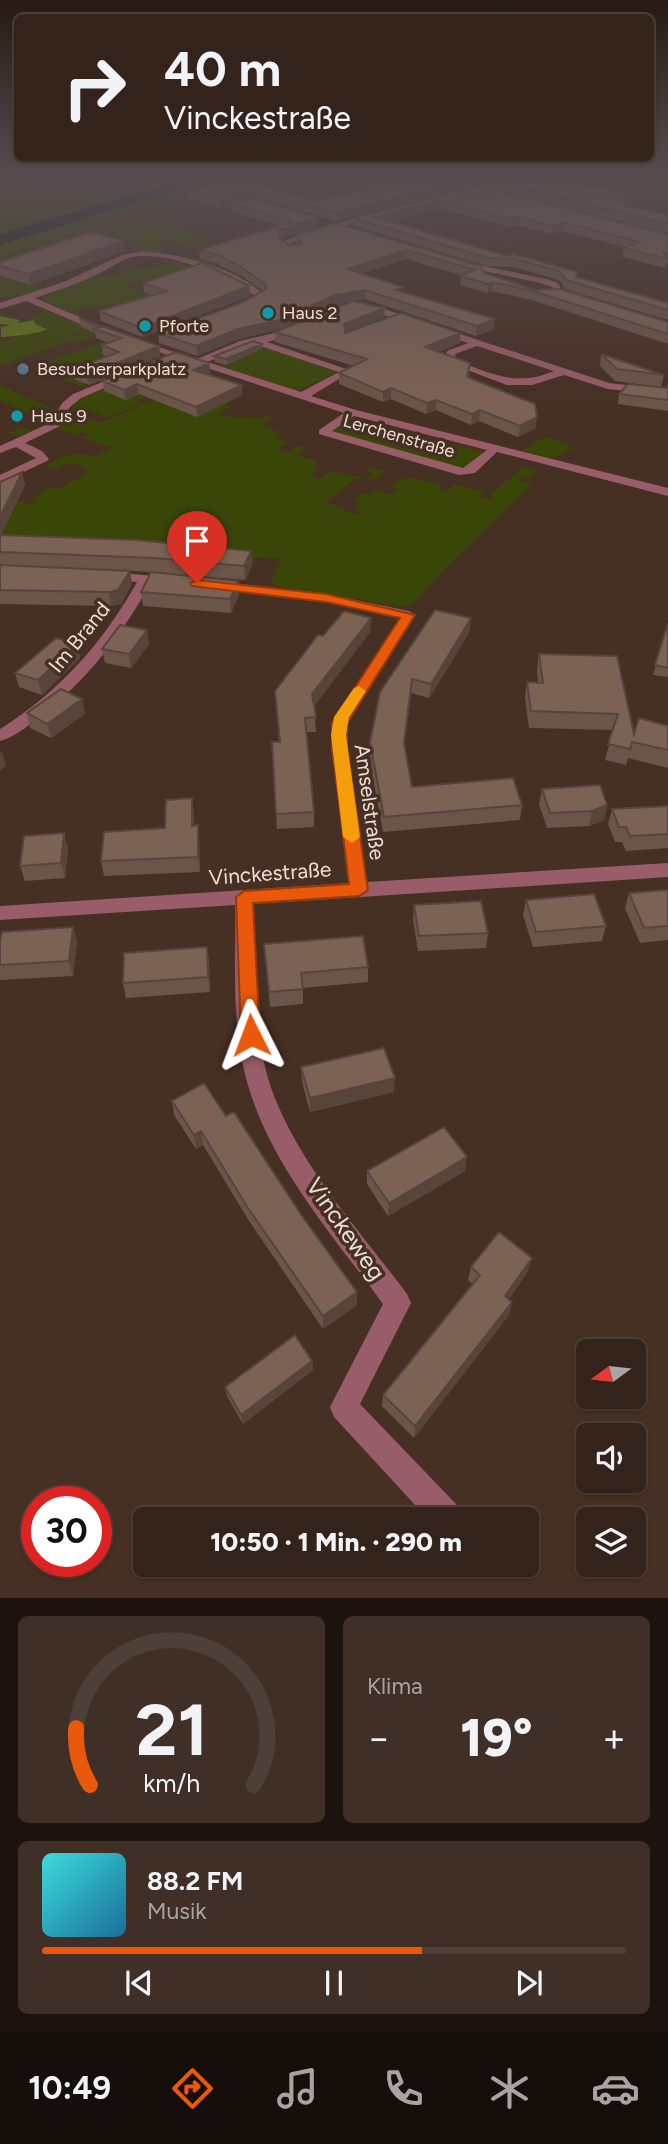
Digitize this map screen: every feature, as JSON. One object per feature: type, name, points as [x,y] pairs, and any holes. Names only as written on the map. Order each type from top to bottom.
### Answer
[{"type":"street","points":[[0,306],[92,274],[128,256],[147,254],[207,270],[261,296],[238,308]]},
{"type":"street","points":[[449,260],[487,272],[509,271],[543,281],[555,285],[559,293]]},
{"type":"street","points":[[487,272],[487,278],[497,282]]},
{"type":"street","points":[[548,295],[559,293],[571,297]]},
{"type":"street","points":[[27,298],[114,334]]},
{"type":"street","points":[[0,300],[16,302]]},
{"type":"street","points":[[351,306],[372,306],[618,388],[668,393]]},
{"type":"street","points":[[384,323],[404,316]]},
{"type":"street","points":[[197,363],[243,343],[276,339],[301,328]]},
{"type":"street","name":"Lerchenstraße","points":[[158,338],[135,342],[173,357],[352,412],[668,492]]},
{"type":"street","points":[[478,341],[450,353],[451,362],[511,384],[536,384],[564,371]]},
{"type":"street","points":[[257,342],[347,371],[301,397]]},
{"type":"street","points":[[158,362],[173,357]]},
{"type":"street","points":[[0,450],[10,439],[56,424],[66,405],[80,394],[137,371]]},
{"type":"street","name":"Lerchenstraße","points":[[352,412],[324,429],[324,433],[463,472],[471,470],[494,449]]},
{"type":"street","points":[[0,479],[43,459],[38,453],[10,439]]},
{"type":"street","points":[[94,575],[177,582]]},
{"type":"street","name":"Im Brand","points":[[0,736],[51,701],[90,663],[114,633],[146,579]]},
{"type":"street","name":"Amselstraße","points":[[203,584],[326,598],[408,615],[340,723],[339,747],[359,890]]},
{"type":"street","name":"Vinckestraße","points":[[0,913],[668,870]]},
{"type":"street","name":"Vinckeweg","points":[[244,897],[251,1035],[257,1077],[281,1133],[316,1189],[398,1303],[344,1407],[438,1507]]},
{"type":"green space","points":[[20,254],[35,254],[0,266],[0,260]]},
{"type":"green space","points":[[185,254],[197,258],[207,254],[251,254],[278,263],[265,268],[323,288],[296,298],[283,299],[267,294],[280,290],[290,297],[310,291],[275,274],[257,279],[279,289],[264,293],[260,289],[269,285],[257,288],[225,273],[257,272],[263,270],[261,268],[225,256],[208,260],[222,265],[212,268],[175,256]]},
{"type":"green space","points":[[161,260],[197,268],[151,284],[139,281],[125,285],[177,304],[124,303],[73,310],[87,317],[80,317],[40,299],[96,275],[115,277],[124,272],[167,263]]},
{"type":"green space","points":[[0,278],[45,288],[21,297],[0,298]]},
{"type":"green space","points":[[45,310],[90,329],[32,350],[91,330],[96,331],[96,335],[75,343],[73,340],[0,366],[0,344],[29,332],[45,331],[45,327],[33,326],[36,324],[34,320],[23,321]]},
{"type":"green space","points":[[0,316],[20,320],[18,323],[34,320],[36,325],[47,329],[1,337],[1,327],[11,325],[0,324]]},
{"type":"green space","points":[[114,338],[161,357],[135,369],[104,355],[95,355],[132,371],[102,383],[82,374],[71,376],[86,384],[83,385],[90,388],[87,390],[37,365]]},
{"type":"green space","points":[[252,344],[340,371],[297,391],[206,362],[227,366],[261,350]]},
{"type":"green space","points":[[171,362],[180,363],[149,378],[154,380],[149,385],[155,388],[140,395],[149,399],[138,399],[138,402],[142,403],[107,418],[81,406],[72,411],[100,423],[165,395],[193,408],[185,413],[199,416],[206,413],[203,411],[217,405],[212,402],[223,399],[218,402],[231,407],[217,414],[227,417],[273,418],[262,425],[282,433],[275,438],[288,442],[277,449],[286,453],[298,446],[305,447],[297,455],[319,462],[313,467],[319,469],[310,477],[319,479],[332,471],[366,479],[355,479],[326,502],[357,515],[363,510],[354,508],[360,503],[353,501],[364,493],[370,495],[376,490],[392,495],[398,489],[390,486],[408,477],[444,486],[440,489],[446,492],[455,484],[484,492],[480,496],[493,500],[491,494],[523,467],[537,470],[530,478],[523,476],[519,480],[532,484],[414,603],[403,607],[276,586],[271,583],[281,559],[257,557],[252,565],[237,564],[236,559],[0,545],[0,501],[20,510],[9,502],[15,499],[28,504],[36,499],[32,497],[53,487],[59,489],[90,471],[71,462],[55,469],[45,465],[68,455],[93,457],[112,448],[82,438],[90,435],[84,432],[76,436],[57,428],[75,403],[85,396]]},
{"type":"green space","points":[[0,385],[53,409],[62,407],[52,423],[17,437],[7,433],[23,427],[31,430],[49,423],[0,401]]},
{"type":"green space","points":[[351,417],[370,422],[364,426],[374,429],[380,425],[484,452],[466,468],[460,469],[329,431]]},
{"type":"green space","points":[[545,436],[574,448],[552,459],[522,451]]},
{"type":"green space","points":[[370,467],[385,472],[373,479],[366,479],[374,474],[366,471]]},
{"type":"building","points":[[26,254],[87,254],[28,274],[0,266],[0,262]]},
{"type":"building","points":[[213,254],[396,254],[348,269],[403,287],[395,290],[495,319],[477,326],[365,290],[335,295],[280,320],[238,329],[196,346],[158,333],[241,303],[266,289],[266,285],[240,266],[220,257],[222,256]]},
{"type":"building","points":[[419,254],[439,254],[481,266],[484,273],[536,290],[560,289],[668,322],[668,334],[533,291],[493,282],[488,284],[460,276],[475,270]]},
{"type":"building","points":[[473,254],[513,254],[577,272],[576,277],[668,303],[668,310],[566,280],[560,271],[515,259],[488,258]]},
{"type":"building","points":[[646,254],[664,254],[667,259]]},
{"type":"building","points":[[202,263],[249,286],[141,328],[99,311],[167,291],[143,283]]},
{"type":"building","points":[[353,301],[385,308],[344,324],[345,333],[401,313],[460,333],[425,347],[470,363],[467,377],[535,404],[537,417],[520,426],[480,410],[472,414],[436,400],[427,403],[391,388],[383,392],[339,373],[367,359],[275,332]]},
{"type":"building","points":[[79,318],[159,346],[87,375],[73,369],[119,352],[102,345],[122,338],[94,329],[101,327]]},
{"type":"building","points":[[253,341],[262,344],[226,359],[214,356]]},
{"type":"building","points":[[176,352],[209,363],[193,370],[242,385],[196,407],[137,384],[124,390],[103,381]]},
{"type":"building","points":[[601,354],[664,375],[617,369]]},
{"type":"building","points":[[628,384],[668,388],[668,400],[619,394]]},
{"type":"building","points":[[22,472],[0,517],[0,482]]},
{"type":"building","points":[[0,535],[136,540],[251,551],[244,566],[155,558],[0,552]]},
{"type":"building","points":[[0,565],[130,571],[118,590],[109,592],[0,590]]},
{"type":"building","points":[[151,572],[238,581],[230,599],[141,592]]},
{"type":"building","points":[[435,610],[471,618],[431,684],[412,679],[404,743],[412,787],[513,778],[522,805],[384,817],[370,742],[380,692]]},
{"type":"building","points":[[344,611],[371,618],[312,694],[316,717],[305,718],[314,812],[276,814],[272,742],[280,742],[275,691],[318,635],[323,636]]},
{"type":"building","points":[[668,623],[668,668],[655,665]]},
{"type":"building","points":[[120,625],[147,630],[129,654],[102,649]]},
{"type":"building","points":[[56,638],[77,644],[38,680],[15,673]]},
{"type":"building","points":[[539,654],[617,656],[634,734],[639,718],[668,726],[668,750],[632,742],[630,749],[608,744],[618,714],[531,711],[527,682],[543,683]]},
{"type":"building","points":[[61,689],[82,699],[47,724],[27,713]]},
{"type":"building","points":[[600,785],[607,805],[592,811],[550,813],[542,789]]},
{"type":"building","points":[[192,798],[192,826],[198,825],[198,857],[101,861],[104,832],[165,828],[166,800]]},
{"type":"building","points":[[668,806],[668,834],[630,836],[626,827],[619,827],[612,809]]},
{"type":"building","points":[[64,833],[61,863],[20,866],[24,836]]},
{"type":"building","points":[[668,890],[668,926],[644,928],[629,893]]},
{"type":"building","points":[[594,894],[606,926],[536,932],[526,900]]},
{"type":"building","points":[[481,901],[488,933],[419,936],[414,905]]},
{"type":"building","points":[[73,927],[69,961],[0,965],[2,932]]},
{"type":"building","points":[[363,936],[368,967],[301,973],[303,989],[269,992],[264,944]]},
{"type":"building","points":[[207,947],[208,977],[123,983],[124,953]]},
{"type":"building","points":[[384,1048],[395,1078],[310,1098],[301,1067]]},
{"type":"building","points":[[204,1083],[226,1116],[234,1112],[302,1216],[357,1292],[323,1316],[248,1208],[201,1131],[194,1135],[172,1101]]},
{"type":"building","points":[[444,1127],[467,1157],[389,1203],[367,1171]]},
{"type":"building","points":[[499,1232],[532,1258],[505,1296],[512,1302],[415,1426],[383,1395],[480,1275],[471,1267]]},
{"type":"building","points":[[295,1335],[312,1361],[241,1415],[225,1387]]},
{"type":"slow traffic","points":[[352,837],[338,735],[342,717],[359,691]]},
{"type":"place","name":"Haus 2","points":[[268,313]]},
{"type":"place","name":"Pforte","points":[[145,326]]},
{"type":"place","name":"Besucherparkplatz","points":[[23,369]]},
{"type":"place","name":"Haus 9","points":[[17,416]]},
{"type":"route","points":[[197,583],[326,598],[408,615],[340,723],[339,747],[359,890],[244,897],[251,1035]]}]
